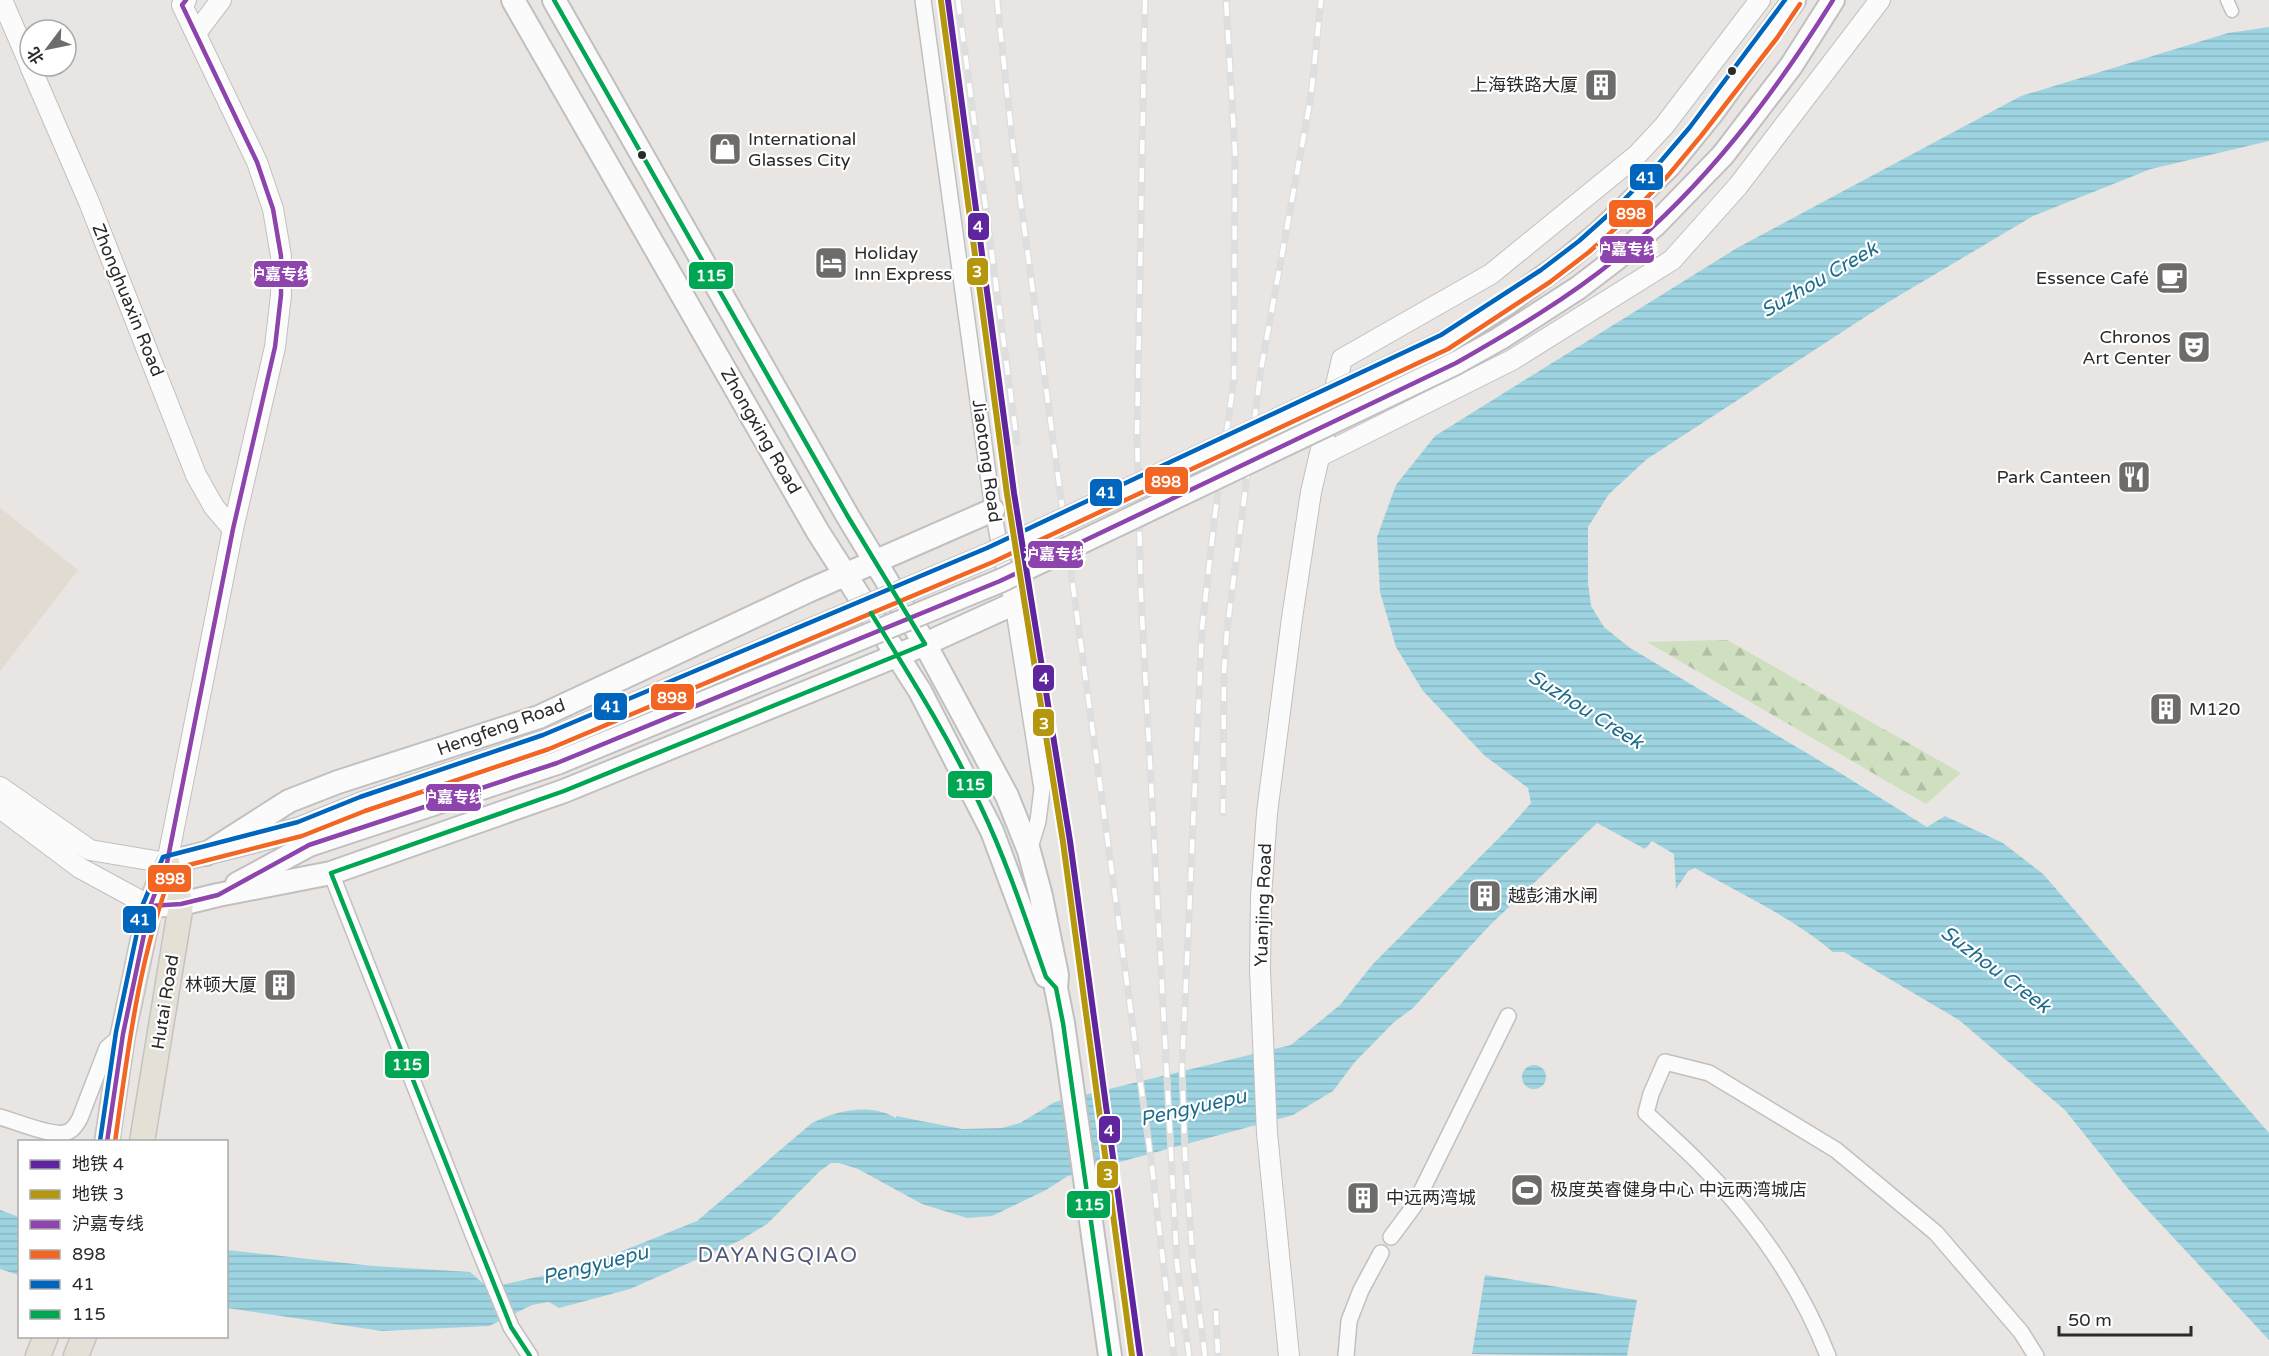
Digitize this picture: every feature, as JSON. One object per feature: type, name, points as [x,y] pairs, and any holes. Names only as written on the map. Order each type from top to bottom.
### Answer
[{"type":"main road","name":"Zhongxing Road","points":[[513,0],[812,521],[920,691],[981,806],[1005,862],[1046,977],[1056,988]]},
{"type":"main road","name":"Zhongxing Road","points":[[554,0],[874,562],[925,644],[1006,796],[1029,851]]},
{"type":"main road","name":"Hengfeng Road","points":[[167,864],[300,829],[362,804],[546,742],[990,555],[1446,342],[1506,304],[1564,262],[1637,199],[1669,166],[1712,113],[1794,0]]},
{"type":"main road","points":[[218,895],[309,845],[557,764],[1000,581],[1456,363],[1499,339],[1569,294],[1616,259],[1655,225],[1723,155],[1791,66],[1833,0]]},
{"type":"main road","name":"Hengfeng Road","points":[[206,854],[289,801],[338,782],[539,717],[846,574],[993,510]]},
{"type":"main road","points":[[150,906],[181,904],[331,873],[564,790],[925,644],[1013,604]]},
{"type":"main road","points":[[1029,851],[1057,975],[1056,988],[1110,1356]]},
{"type":"main road","name":"Hutai Road","points":[[142,1140],[181,904],[167,864]]},
{"type":"main road","name":"Hutai Road","points":[[107,1140],[123,1034],[150,906],[167,864]]},
{"type":"main road","points":[[38,1356],[45,1338]]},
{"type":"main road","points":[[76,1356],[83,1338]]},
{"type":"street","name":"Zhonghuaxin Road","points":[[2,0],[18,38]]},
{"type":"street","points":[[196,33],[221,0]]},
{"type":"street","name":"Jiaotong Road","points":[[923,0],[993,510],[1013,604],[1042,789],[1038,821],[1029,851]]},
{"type":"street","name":"Yuanjing Road","points":[[1290,1356],[1267,1133],[1262,1048],[1261,928],[1267,813],[1292,618],[1311,492],[1342,359],[1491,274],[1637,155],[1664,126],[1760,0]]},
{"type":"street","points":[[1320,456],[1512,360],[1672,260],[1738,186],[1876,1]]},
{"type":"street","name":"Hutai Road","points":[[167,864],[233,529],[275,347],[281,295],[281,255],[273,209],[257,162],[183,2]]},
{"type":"street","name":"Zhonghuaxin Road","points":[[35,78],[93,213],[196,476],[214,507],[233,529]]},
{"type":"street","points":[[0,787],[90,850],[167,864]]},
{"type":"street","points":[[0,808],[80,868],[150,906]]},
{"type":"street","points":[[331,873],[511,1327],[530,1356]]},
{"type":"street","points":[[1391,1237],[1414,1206],[1508,1016]]},
{"type":"street","points":[[0,1117],[66,1134],[80,1118],[107,1048],[123,1034]]},
{"type":"street","points":[[1828,1356],[1802,1298],[1771,1249],[1741,1209],[1703,1167],[1646,1113],[1651,1094],[1665,1062],[1710,1073],[1836,1150],[1936,1233],[2021,1332],[2036,1356]]},
{"type":"street","points":[[1346,1356],[1349,1321],[1361,1290],[1381,1253]]},
{"type":"shaded area","points":[[0,508],[78,570],[0,671]]},
{"type":"green space","points":[[1727,640],[1961,773],[1926,804],[1647,642]]},
{"type":"water","points":[[2269,27],[2269,141],[2151,169],[2033,216],[1885,304],[1647,459],[1609,494],[1588,527],[1588,582],[1591,606],[1604,627],[1630,648],[1927,827],[1945,816],[2003,843],[2043,874],[2269,1133],[2269,1340],[2129,1190],[2065,1110],[1959,1020],[1844,952],[1833,952],[1783,917],[1695,868],[1688,871],[1676,889],[1674,854],[1652,841],[1645,849],[1597,823],[1490,925],[1413,1008],[1393,1023],[1354,1063],[1333,1091],[1293,1115],[1068,1176],[1046,1190],[992,1216],[967,1218],[922,1204],[858,1169],[831,1163],[767,1224],[741,1240],[630,1289],[559,1308],[549,1302],[532,1305],[489,1326],[382,1331],[228,1308],[228,1250],[373,1266],[470,1272],[488,1288],[559,1272],[615,1254],[697,1221],[812,1123],[832,1115],[865,1110],[886,1113],[896,1118],[896,1116],[962,1129],[1002,1128],[1020,1123],[1055,1102],[1291,1045],[1340,1005],[1373,964],[1531,803],[1528,788],[1485,756],[1423,691],[1396,647],[1380,592],[1377,537],[1396,485],[1435,436],[1737,248],[2021,96],[2228,33]]},
{"type":"water","points":[[1534,1065],[1542,1069],[1546,1077],[1542,1085],[1534,1089],[1526,1085],[1522,1077],[1526,1069]]},
{"type":"water","points":[[0,1210],[18,1217],[18,1275],[0,1269]]},
{"type":"water","points":[[1485,1275],[1637,1300],[1627,1356],[1472,1354]]},
{"type":"railway","points":[[958,0],[1017,442]]},
{"type":"railway","points":[[997,0],[1012,138],[1152,1167],[1174,1356]]},
{"type":"railway","points":[[1145,0],[1137,434],[1141,596],[1177,1264],[1189,1356]]},
{"type":"railway","points":[[1205,1356],[1193,1263],[1185,1154],[1182,1069],[1202,628],[1234,379],[1235,153],[1226,0]]},
{"type":"railway","points":[[1223,813],[1224,672],[1227,630],[1261,369],[1311,96],[1321,0]]},
{"type":"railway","points":[[1216,1311],[1218,1356]]},
{"type":"metro line","name":"4","points":[[948,0],[1014,493],[1070,841],[1140,1356]]},
{"type":"metro line","name":"3","points":[[941,1],[1007,494],[1063,842],[1132,1356]]},
{"type":"transit line","name":"沪嘉专线","points":[[107,1140],[123,1034],[150,906],[167,863],[233,529],[275,347],[281,295],[281,256],[273,209],[257,162],[182,5],[186,0]]},
{"type":"transit line","name":"115","points":[[530,1356],[511,1327],[331,873],[564,791],[925,644],[847,515],[554,0]]},
{"type":"transit line","name":"41","points":[[100,1140],[116,1032],[143,904],[163,857],[298,822],[360,797],[543,735],[987,548],[1441,335],[1541,270],[1579,241],[1617,207],[1690,127],[1785,0]]},
{"type":"transit line","name":"沪嘉专线","points":[[150,906],[181,904],[218,895],[309,845],[557,763],[1000,581],[1456,363],[1559,301],[1617,258],[1649,230],[1679,201],[1736,138],[1786,71],[1833,0]]},
{"type":"transit line","name":"898","points":[[115,1140],[143,969],[151,935],[173,869],[302,836],[365,811],[549,749],[993,562],[1448,349],[1550,282],[1589,252],[1627,218],[1666,178],[1701,136],[1777,38],[1800,4]]},
{"type":"transit line","name":"115","points":[[871,613],[929,708],[969,782],[1008,870],[1046,977],[1056,988],[1063,1023],[1110,1356]]},
{"type":"place","name":"上海铁路大厦","points":[[1601,85]]},
{"type":"place","name":"International Glasses City","points":[[725,149]]},
{"type":"place","name":"Holiday Inn Express","points":[[831,263]]},
{"type":"place","name":"Essence Café","points":[[2172,278]]},
{"type":"place","name":"Chronos Art Center","points":[[2194,347]]},
{"type":"place","name":"Park Canteen","points":[[2134,477]]},
{"type":"place","name":"M120","points":[[2166,709]]},
{"type":"place","name":"越彭浦水闸","points":[[1485,896]]},
{"type":"place","name":"林顿大厦","points":[[280,985]]},
{"type":"place","name":"极度英睿健身中心 中远两湾城店","points":[[1527,1190]]},
{"type":"place","name":"中远两湾城","points":[[1363,1198]]},
{"type":"district","name":"DAYANGQIAO","points":[[778,1255]]},
{"type":"water label","name":"Suzhou Creek","points":[[1819,279]]},
{"type":"water label","name":"Suzhou Creek","points":[[1586,709]]},
{"type":"water label","name":"Suzhou Creek","points":[[1996,969]]},
{"type":"water label","name":"Pengyuepu","points":[[1193,1107]]},
{"type":"water label","name":"Pengyuepu","points":[[595,1264]]}]
